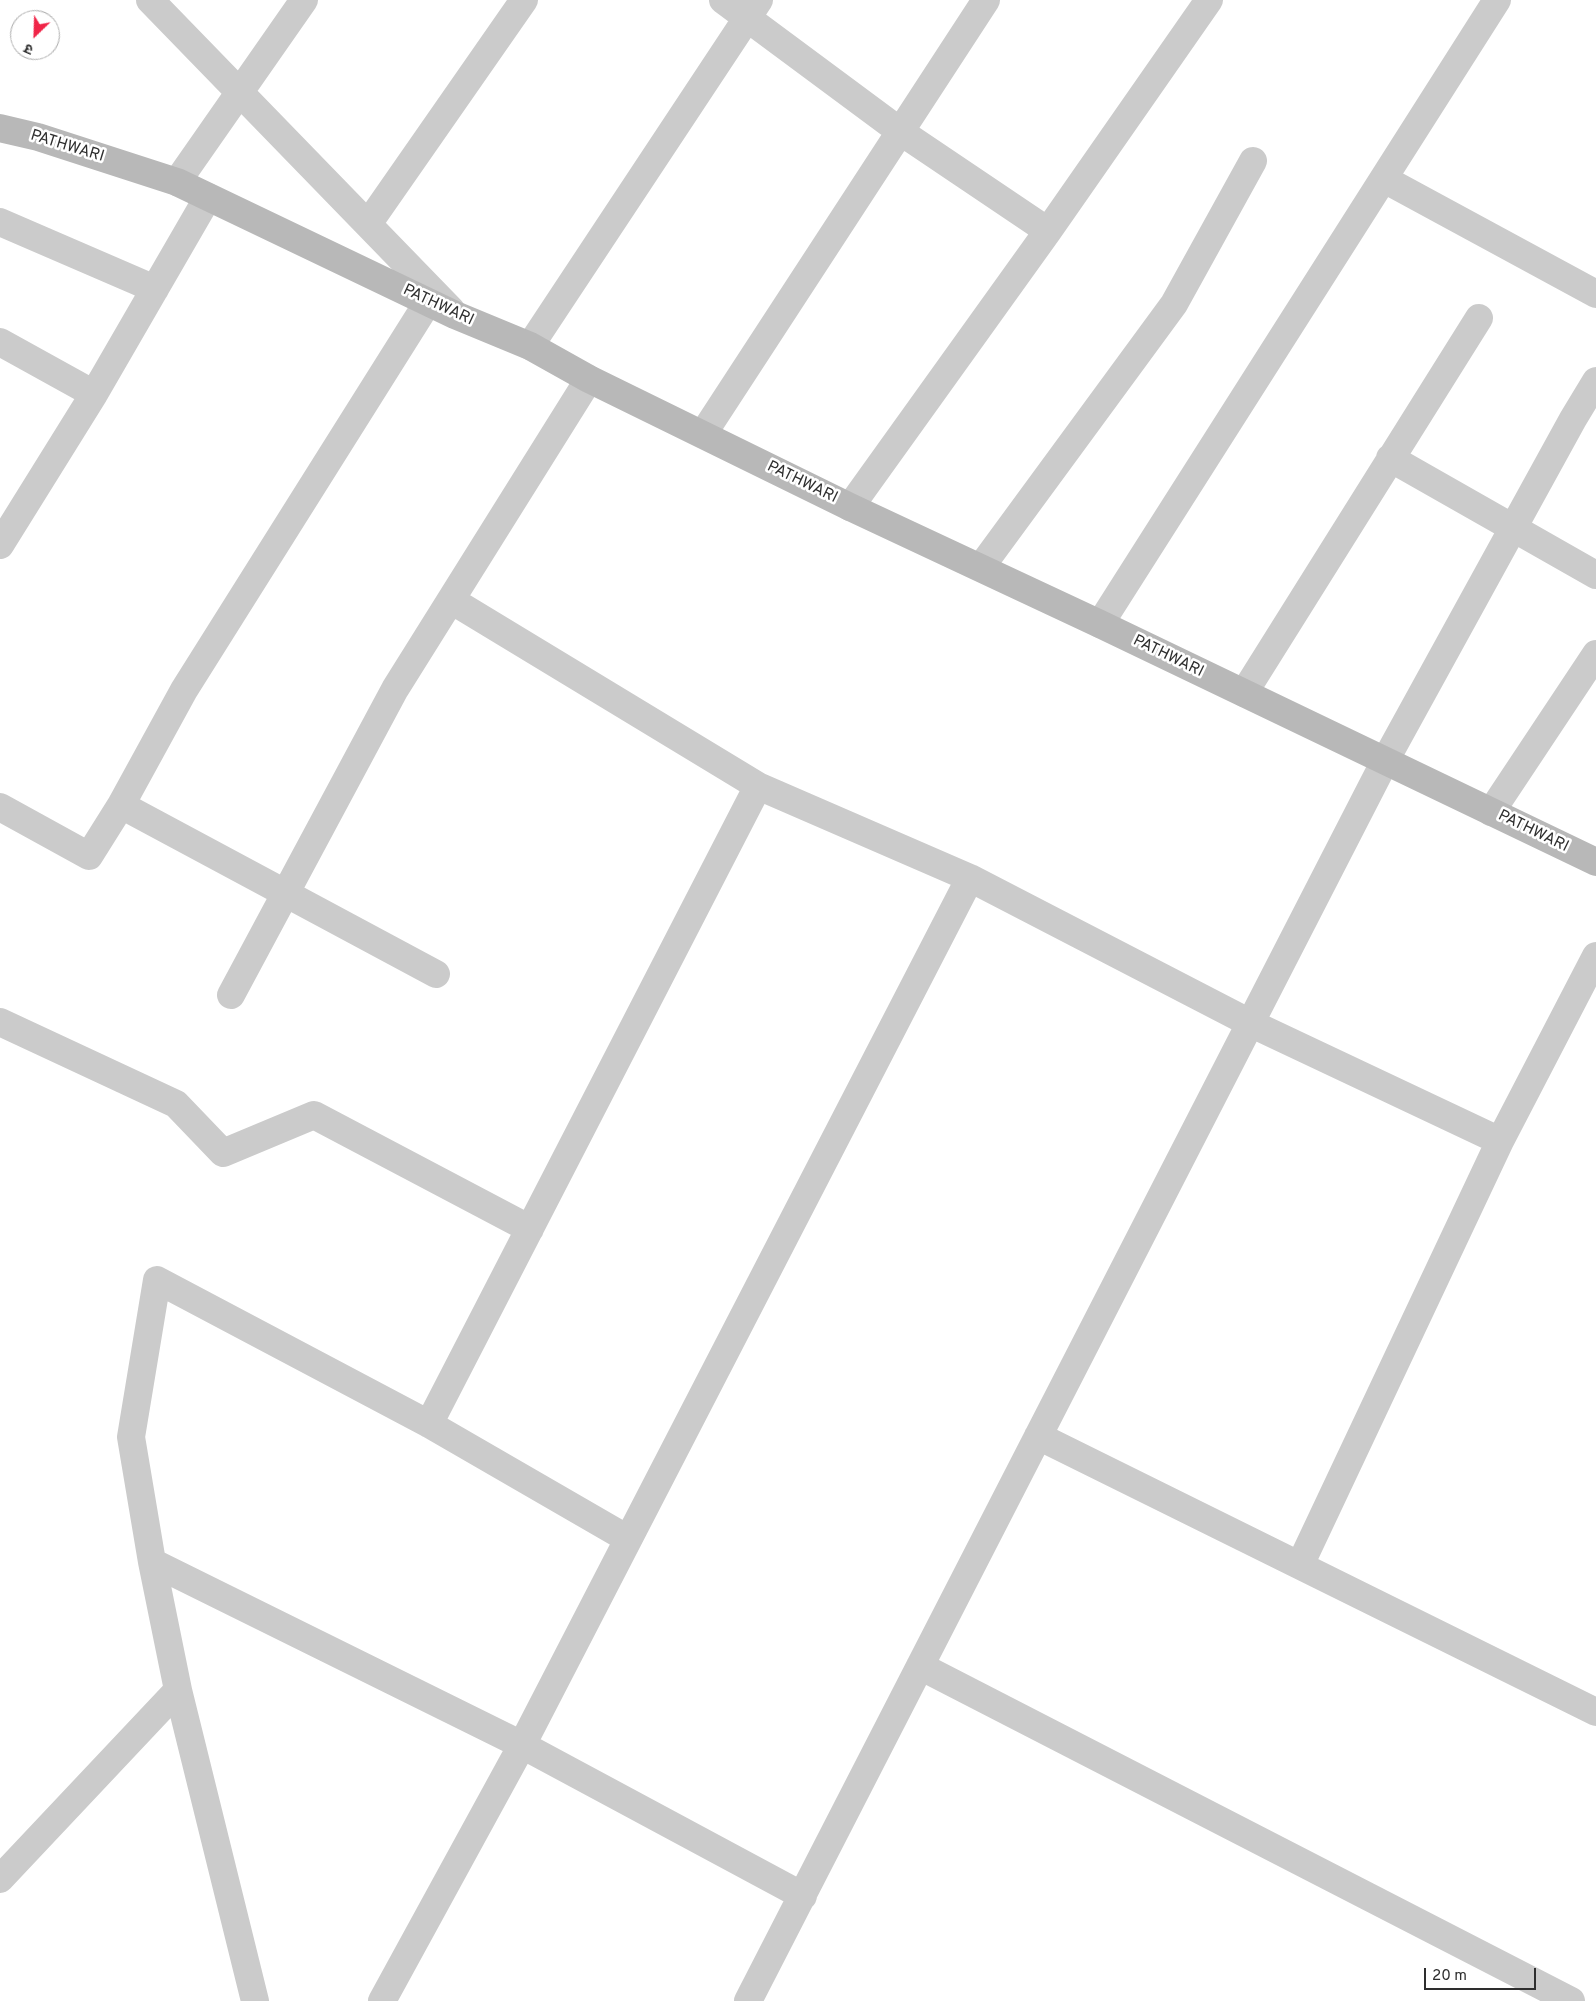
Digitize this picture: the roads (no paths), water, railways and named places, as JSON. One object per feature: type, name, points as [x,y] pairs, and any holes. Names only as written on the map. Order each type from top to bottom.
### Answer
[{"type":"street","points":[[150,0],[455,315]]},
{"type":"street","points":[[177,182],[304,0]]},
{"type":"street","points":[[368,224],[524,0]]},
{"type":"street","points":[[722,0],[753,9],[901,132],[1048,231]]},
{"type":"street","points":[[703,434],[986,0]]},
{"type":"street","points":[[850,507],[1048,231],[1209,0]]},
{"type":"street","points":[[1100,624],[1497,0]]},
{"type":"street","points":[[530,346],[753,9]]},
{"type":"street","name":"PATHWARI","points":[[0,128],[38,137],[177,182],[208,196],[455,315],[530,346],[589,379],[850,507],[1100,624],[1596,862]]},
{"type":"street","points":[[982,568],[1174,304],[1253,161]]},
{"type":"street","points":[[1384,179],[1596,294]]},
{"type":"street","points":[[0,545],[94,394],[208,196]]},
{"type":"street","points":[[0,222],[155,289]]},
{"type":"street","points":[[0,807],[89,856],[121,805],[184,690],[428,302]]},
{"type":"street","points":[[1244,693],[1479,318]]},
{"type":"street","points":[[0,342],[94,394]]},
{"type":"street","points":[[231,996],[395,689],[589,379]]},
{"type":"street","points":[[748,2001],[1385,761],[1573,419],[1596,382]]},
{"type":"street","points":[[1390,458],[1596,575]]},
{"type":"street","points":[[451,600],[758,786],[970,878],[1250,1023],[1500,1141]]},
{"type":"street","points":[[1491,812],[1596,654]]},
{"type":"street","points":[[429,1424],[758,786]]},
{"type":"street","points":[[121,805],[436,974]]},
{"type":"street","points":[[382,2001],[522,1745],[970,878]]},
{"type":"street","points":[[1300,1566],[1500,1141],[1596,956]]},
{"type":"street","points":[[0,1022],[176,1104],[223,1152],[314,1115],[530,1229]]},
{"type":"street","points":[[255,2001],[178,1690],[152,1562],[131,1437],[157,1280],[429,1424],[628,1539]]},
{"type":"street","points":[[1038,1436],[1596,1712]]},
{"type":"street","points":[[152,1562],[522,1745],[802,1896]]},
{"type":"street","points":[[920,1666],[1571,2001]]},
{"type":"street","points":[[0,1879],[178,1690]]}]
